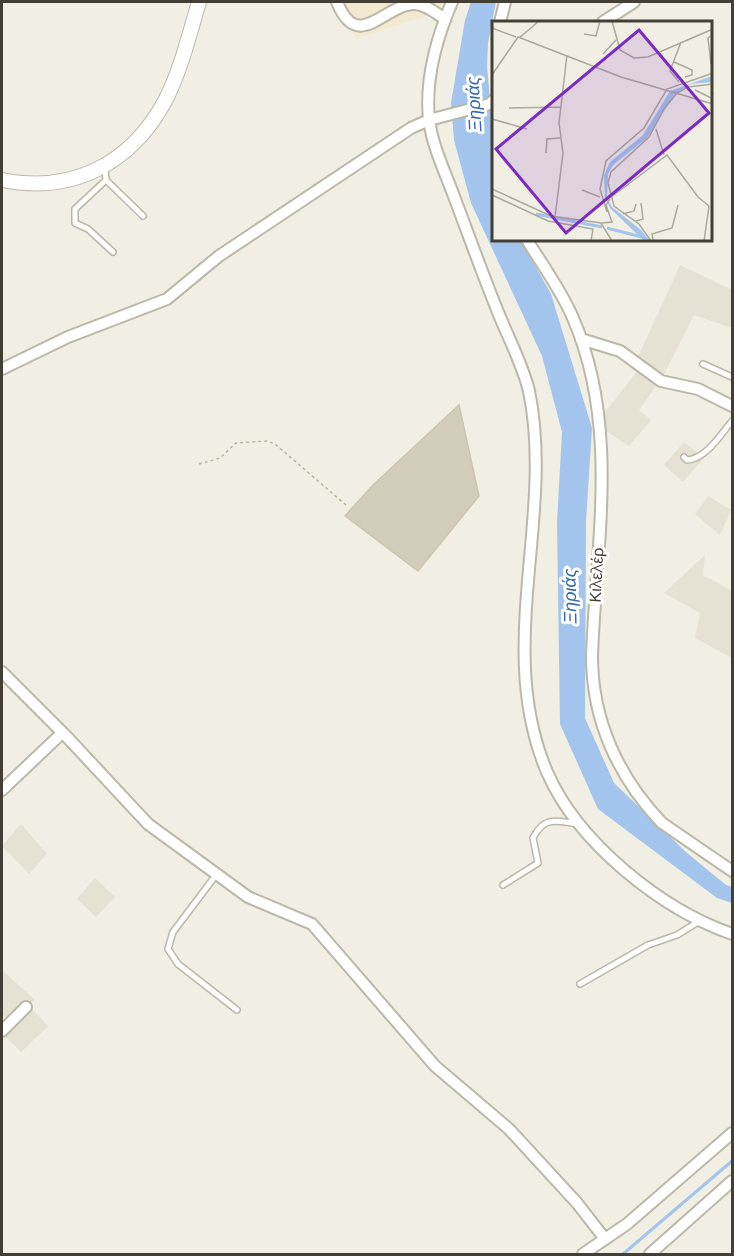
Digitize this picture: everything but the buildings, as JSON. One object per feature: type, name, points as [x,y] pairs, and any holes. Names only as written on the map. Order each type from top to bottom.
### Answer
[{"type":"street","points":[[2,180],[33,185],[52,184],[105,173],[139,138],[165,100],[183,57],[199,2]]},
{"type":"street","points":[[337,2],[344,16],[359,26],[368,25],[412,4],[421,4],[445,18]]},
{"type":"street","points":[[452,2],[434,58],[434,118],[474,250],[528,387],[536,459],[525,602],[525,678],[530,712],[543,761],[554,787],[579,824],[650,890],[696,924],[732,934]]},
{"type":"street","points":[[500,21],[505,2]]},
{"type":"street","points":[[605,21],[634,2]]},
{"type":"street","points":[[2,369],[59,341],[167,299],[219,256],[402,133],[434,118],[492,102]]},
{"type":"street","name":"Κιλελέρ","points":[[528,242],[564,298],[581,339],[599,408],[603,442],[592,656],[593,683],[600,720],[616,760],[652,813],[662,823],[732,871]]},
{"type":"street","points":[[581,339],[620,351],[661,381],[698,389],[732,406]]},
{"type":"street","points":[[2,672],[135,812],[248,897],[312,924],[435,1066],[509,1129],[577,1203],[605,1239]]},
{"type":"street","points":[[2,790],[62,733]]},
{"type":"street","points":[[2,1031],[26,1006]]},
{"type":"street","points":[[583,1254],[605,1239],[732,1133]]},
{"type":"street","points":[[650,1254],[732,1182]]},
{"type":"lane","points":[[113,252],[88,229],[75,223],[73,215],[75,209],[105,173],[143,216]]},
{"type":"lane","points":[[703,364],[732,377]]},
{"type":"lane","points":[[684,457],[687,460],[696,458],[709,448],[732,421]]},
{"type":"lane","points":[[503,885],[538,863],[533,838],[544,825],[558,820],[579,824]]},
{"type":"lane","points":[[216,875],[173,932],[168,949],[178,964],[237,1010]]},
{"type":"lane","points":[[580,984],[648,945],[696,924]]},
{"type":"path","points":[[199,464],[220,458],[236,443],[267,441],[282,449],[346,505]]},
{"type":"shaded area","points":[[343,2],[445,2],[441,11],[356,39]]},
{"type":"shaded area","points":[[680,265],[732,290],[732,328],[694,315],[663,376],[639,410],[651,420],[629,446],[606,431],[603,415],[642,365],[637,359]]},
{"type":"shaded area","points":[[684,442],[704,458],[683,482],[664,465]]},
{"type":"shaded area","points":[[708,496],[731,510],[720,535],[695,514]]},
{"type":"shaded area","points":[[705,555],[703,575],[732,591],[732,658],[695,638],[700,613],[664,593]]},
{"type":"shaded area","points":[[21,824],[47,854],[29,874],[2,846]]},
{"type":"shaded area","points":[[95,878],[115,897],[96,917],[77,899]]},
{"type":"shaded area","points":[[2,970],[35,1000],[29,1006],[48,1026],[21,1052],[2,1033],[11,1024],[2,1014]]},
{"type":"water","name":"Ξηριάς","points":[[471,2],[496,2],[488,43],[487,66],[492,121],[492,242],[522,242],[551,294],[592,428],[586,521],[585,718],[614,783],[687,853],[726,885],[732,887],[732,903],[717,898],[598,809],[560,724],[557,522],[562,432],[542,356],[471,203],[454,140],[451,103],[465,20]]},
{"type":"waterway","points":[[623,1254],[732,1161]]}]
